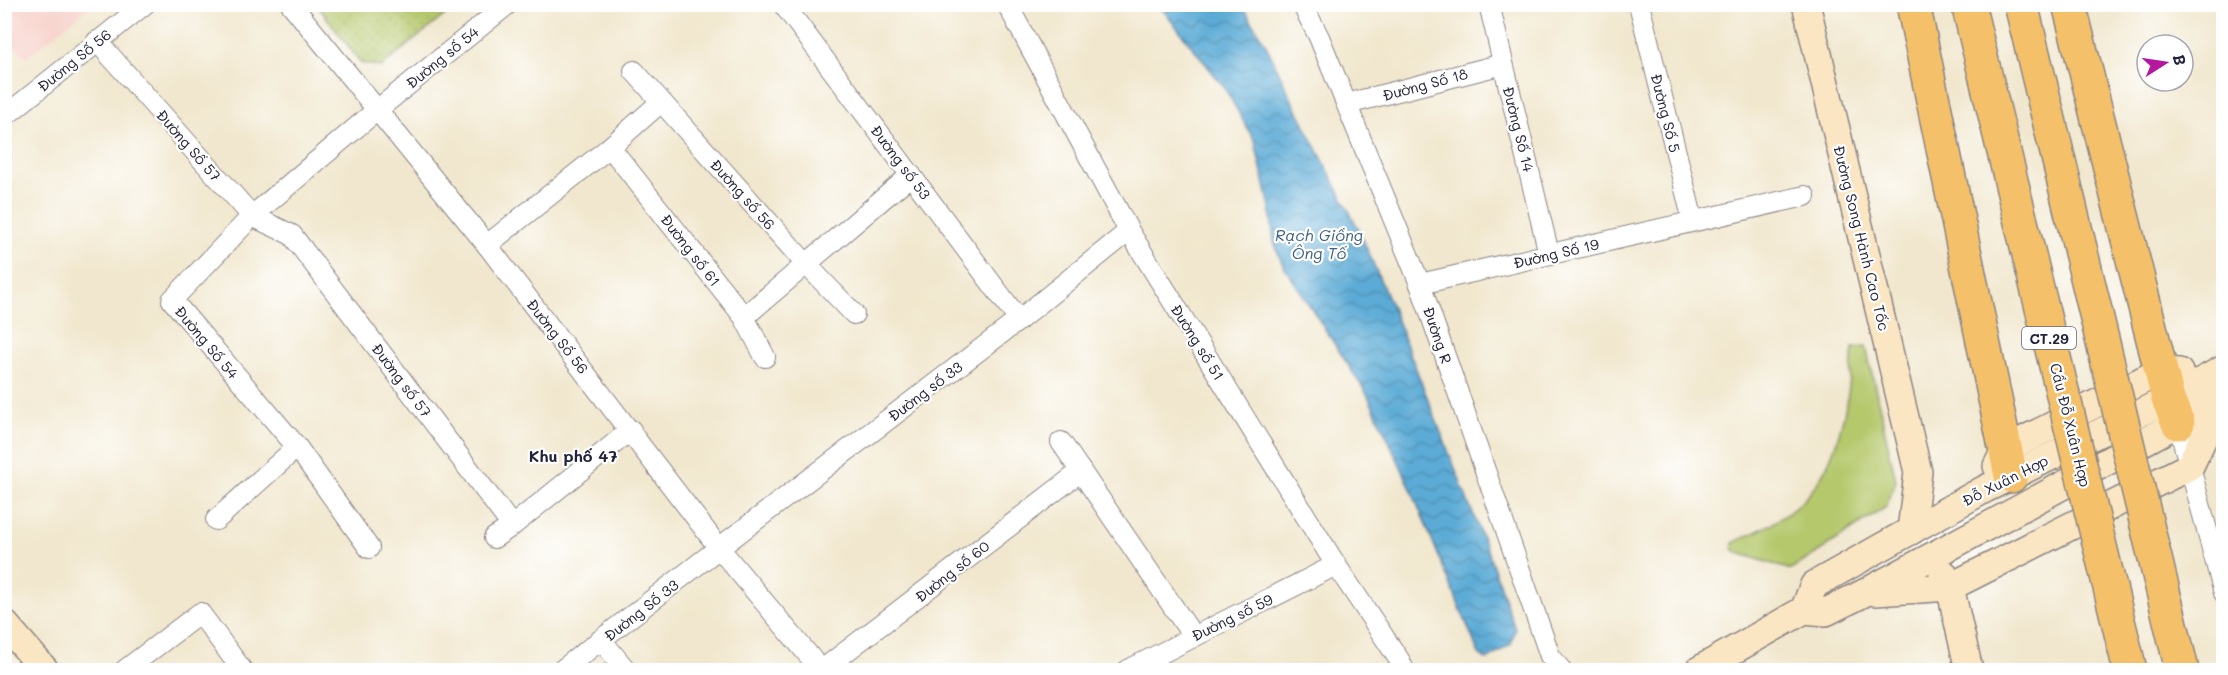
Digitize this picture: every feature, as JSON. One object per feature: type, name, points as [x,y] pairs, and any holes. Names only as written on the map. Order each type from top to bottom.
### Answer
[{"type":"highway","points":[[1913,4],[2001,471]]},
{"type":"highway","name":"Cầu Đỗ Xuân Hợp","points":[[1968,4],[2130,670]]},
{"type":"highway","name":"CT.29","points":[[2020,4],[2182,670]]},
{"type":"highway","points":[[2069,4],[2169,398]]},
{"type":"main road","name":"Đường Song Hành Cao Tốc","points":[[1806,4],[1918,472],[1911,531]]},
{"type":"main road","points":[[1699,670],[1804,610],[1826,612],[1935,555],[2169,398],[2221,383]]},
{"type":"main road","points":[[2169,398],[2221,383]]},
{"type":"main road","points":[[1866,592],[1950,587],[2190,466],[2221,383]]},
{"type":"main road","name":"Đỗ Xuân Hợp","points":[[1804,610],[1814,585],[1949,509],[2001,471],[2169,398]]},
{"type":"main road","name":"Đường Song Hành Cao Tốc","points":[[1918,472],[1949,509]]},
{"type":"main road","points":[[1935,555],[1950,587],[1969,670]]},
{"type":"main road","points":[[4,623],[45,670]]},
{"type":"street","name":"Đường Số 56","points":[[4,117],[145,4]]},
{"type":"street","name":"Đường Số 56","points":[[291,4],[487,245],[631,430],[719,548],[822,670]]},
{"type":"street","name":"Đường số 54","points":[[377,110],[508,4]]},
{"type":"street","name":"Đường số 53","points":[[783,4],[1019,320]]},
{"type":"street","name":"Đường số 51","points":[[1006,4],[1129,231],[1336,565],[1400,660],[1404,670]]},
{"type":"street","name":"Đường R","points":[[1302,4],[1319,37],[1420,284],[1550,656],[1561,670]]},
{"type":"street","name":"Đường Số 14","points":[[1489,4],[1549,254]]},
{"type":"street","name":"Đường Số 5","points":[[1640,4],[1693,221]]},
{"type":"street","name":"Đường Số 57","points":[[98,41],[252,216],[292,235]]},
{"type":"street","name":"Đường Số 18","points":[[1347,104],[1503,64]]},
{"type":"street","name":"Đường số 56","points":[[634,71],[806,264],[854,314]]},
{"type":"street","points":[[487,245],[610,147],[661,102]]},
{"type":"street","name":"Đường Số 54","points":[[369,548],[297,447],[172,300],[252,216],[377,110]]},
{"type":"street","name":"Đường số 61","points":[[610,147],[744,318],[765,357]]},
{"type":"street","points":[[744,318],[911,175]]},
{"type":"street","name":"Đường Số 19","points":[[1420,284],[1805,196]]},
{"type":"street","name":"Đường số 33","points":[[719,548],[1019,320],[1129,231]]},
{"type":"street","name":"Đường số 57","points":[[292,235],[512,526]]},
{"type":"street","points":[[2169,398],[2190,466],[2223,593]]},
{"type":"street","points":[[494,538],[631,430]]},
{"type":"street","points":[[1061,442],[1193,636]]},
{"type":"street","points":[[216,520],[297,447]]},
{"type":"street","name":"Đường số 60","points":[[822,670],[1081,471]]},
{"type":"street","name":"Đường Số 33","points":[[562,670],[719,548]]},
{"type":"street","name":"Đường số 59","points":[[1128,670],[1336,565]]},
{"type":"street","points":[[125,670],[200,613],[242,670]]},
{"type":"street","points":[[602,640],[626,670]]},
{"type":"shaded area","points":[[4,5],[92,5],[27,57],[5,39]]},
{"type":"green space","points":[[317,5],[457,5],[381,67],[361,63]]},
{"type":"green space","points":[[1866,347],[1896,481],[1886,507],[1791,570],[1739,553],[1733,549],[1733,543],[1790,512],[1811,491],[1823,474],[1832,454],[1845,411],[1853,348]]},
{"type":"water","name":"Rạch Giồng Ông Tố","points":[[1159,5],[1242,5],[1265,43],[1358,228],[1391,305],[1491,560],[1515,629],[1511,644],[1487,660],[1479,654],[1408,482],[1367,394],[1282,263],[1274,242],[1270,207],[1255,142],[1224,87]]},
{"type":"district","name":"Khu phố 47","points":[[573,455]]}]
